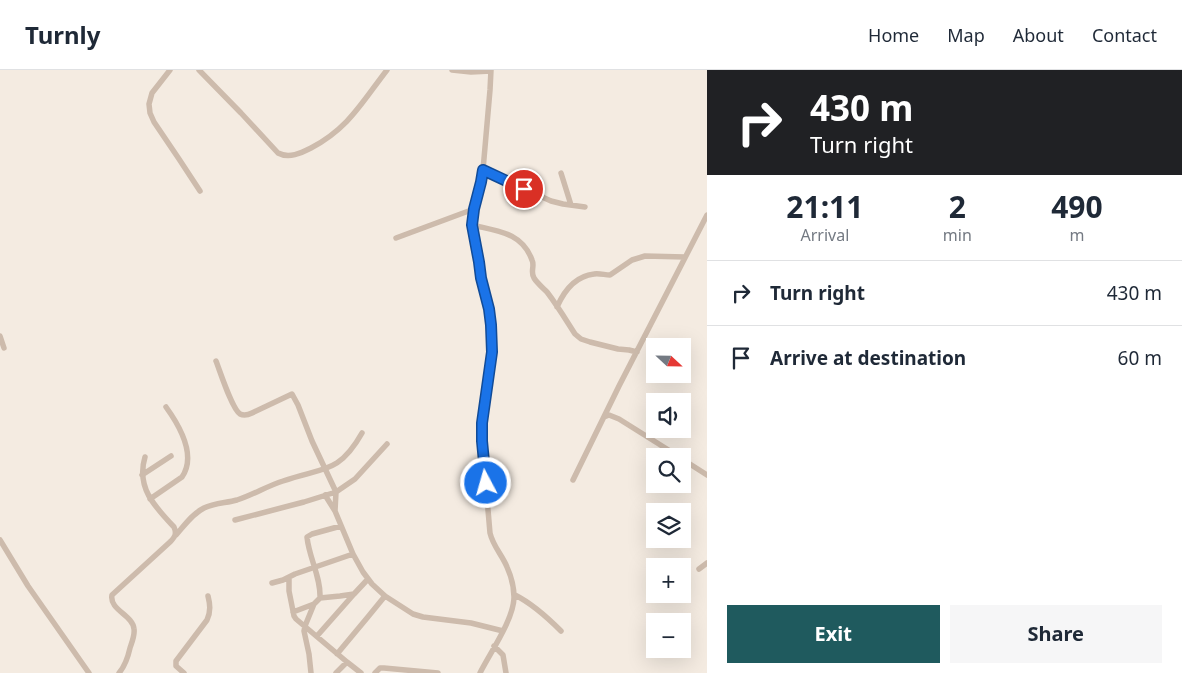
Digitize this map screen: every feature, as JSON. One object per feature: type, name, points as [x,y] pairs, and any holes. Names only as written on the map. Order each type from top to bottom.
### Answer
[{"type":"street","points":[[170,70],[152,93],[149,104],[150,112],[154,122],[200,191]]},
{"type":"street","points":[[199,70],[242,112],[278,153],[287,156],[302,153],[335,132],[350,119],[387,70]]},
{"type":"street","points":[[452,70],[471,72],[491,70],[483,170],[472,225],[491,325],[492,352],[482,423],[490,533],[507,566],[515,595],[510,616],[480,673]]},
{"type":"street","points":[[483,170],[551,201],[585,207]]},
{"type":"street","points":[[561,173],[571,206]]},
{"type":"street","points":[[396,238],[474,209]]},
{"type":"street","points":[[573,480],[685,256],[707,216]]},
{"type":"street","points":[[472,225],[505,233],[520,241],[533,260],[532,275],[534,279],[548,293],[575,334],[581,339],[637,352]]},
{"type":"street","points":[[557,307],[566,290],[576,281],[588,275],[610,275],[632,260],[645,256],[685,256]]},
{"type":"street","points":[[0,336],[4,348]]},
{"type":"street","points":[[216,361],[230,396],[237,410],[242,415],[248,415],[292,394],[336,492],[335,511]]},
{"type":"street","points":[[150,498],[182,477],[188,465],[185,442],[178,424],[166,407]]},
{"type":"street","points":[[604,417],[614,416],[665,448]]},
{"type":"street","points":[[119,673],[127,659],[134,627],[132,622],[111,600],[112,595],[204,508],[214,504],[231,502],[284,480],[326,469],[347,455],[362,433]]},
{"type":"street","points":[[235,520],[336,492],[355,479],[386,444]]},
{"type":"street","points":[[145,456],[142,466],[144,486],[158,509],[174,527],[176,535]]},
{"type":"street","points":[[142,475],[171,456]]},
{"type":"street","points":[[691,465],[707,475]]},
{"type":"street","points":[[325,496],[335,511],[353,554],[368,579],[384,596],[423,618],[471,623],[503,631]]},
{"type":"street","points":[[320,598],[307,537],[341,526]]},
{"type":"street","points":[[0,540],[28,586],[89,673]]},
{"type":"street","points":[[272,583],[353,554]]},
{"type":"street","points":[[699,569],[707,563]]},
{"type":"street","points":[[289,578],[288,592],[296,619],[361,673]]},
{"type":"street","points":[[317,636],[368,579]]},
{"type":"street","points":[[311,673],[310,654],[304,631],[314,604],[320,598],[354,594]]},
{"type":"street","points":[[515,595],[534,606],[561,631]]},
{"type":"street","points":[[184,673],[176,666],[176,661],[210,614],[208,596]]},
{"type":"street","points":[[337,654],[384,596]]},
{"type":"street","points":[[293,612],[314,604]]},
{"type":"street","points":[[494,646],[503,656],[506,673]]},
{"type":"street","points":[[336,673],[347,662]]},
{"type":"street","points":[[375,673],[380,668],[384,668],[438,673]]},
{"type":"route","points":[[486,483],[482,423],[492,352],[491,325],[473,233],[474,209],[483,170],[524,189]]}]
